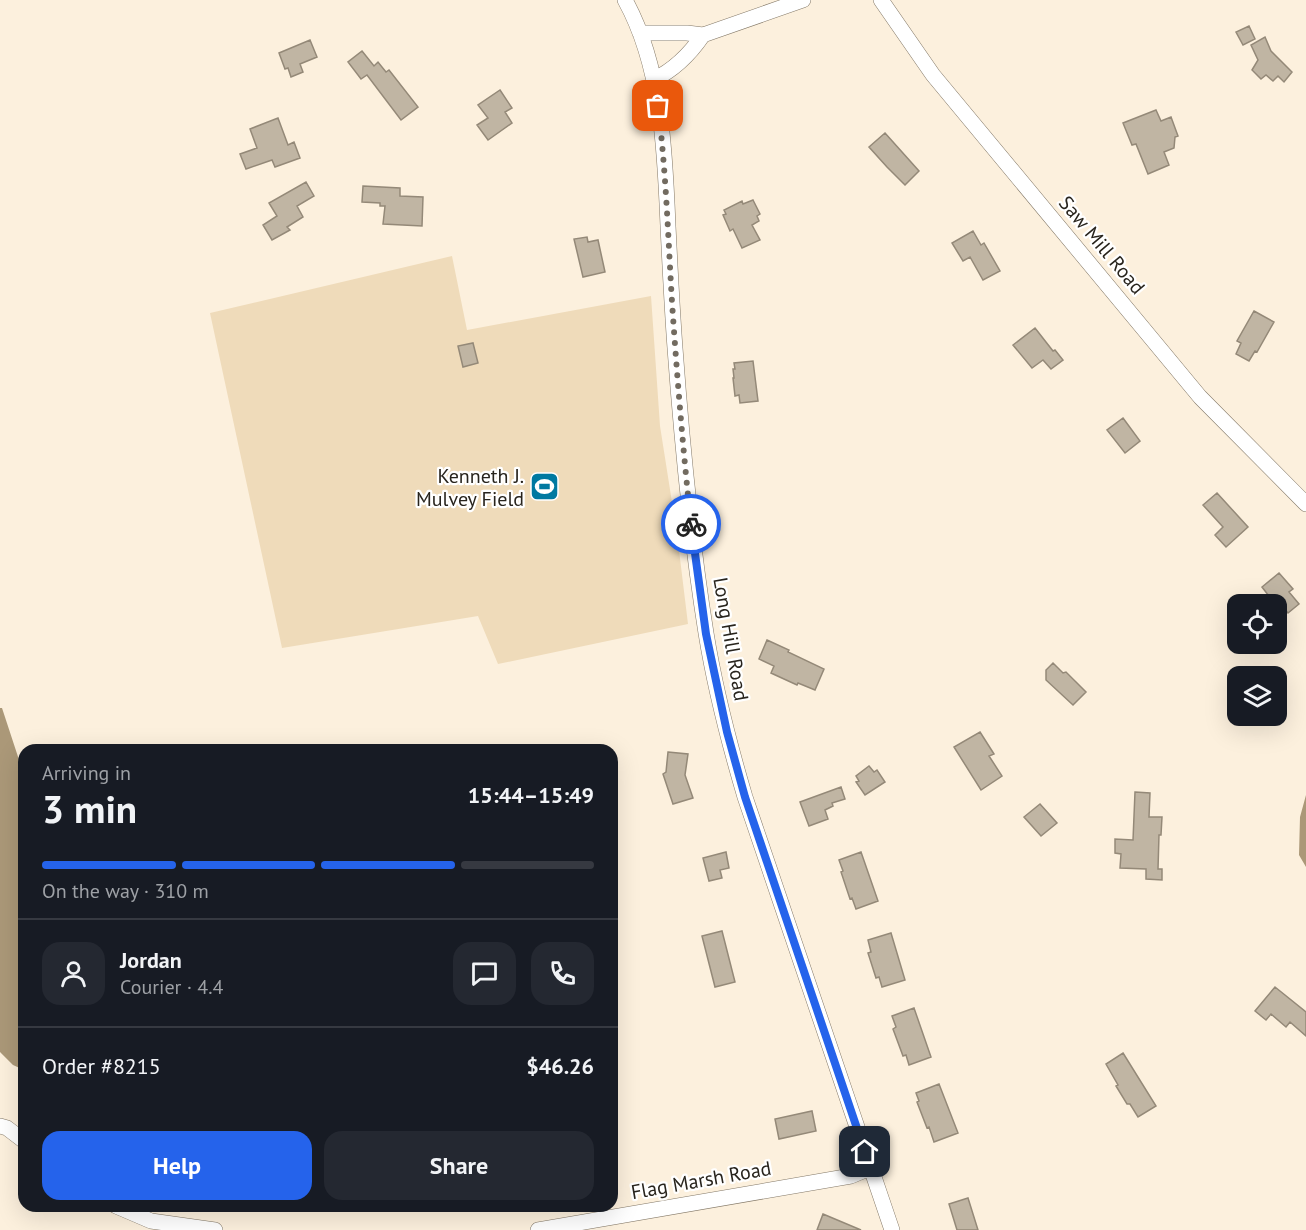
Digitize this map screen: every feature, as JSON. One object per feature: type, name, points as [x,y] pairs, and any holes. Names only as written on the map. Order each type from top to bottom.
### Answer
[{"type":"street","name":"Long Hill Road","points":[[625,0],[640,33],[658,106],[663,144],[672,303],[686,479],[706,634],[715,679],[745,797],[892,1230]]},
{"type":"street","points":[[640,33],[703,35],[803,0]]},
{"type":"street","name":"Saw Mill Road","points":[[881,0],[933,75],[1200,397],[1306,504]]},
{"type":"street","points":[[653,80],[665,74],[682,59],[703,35]]},
{"type":"street","points":[[0,1126],[18,1136]]},
{"type":"street","name":"Flag Marsh Road","points":[[538,1230],[851,1176],[870,1168]]},
{"type":"street","points":[[130,1212],[151,1221],[215,1230]]},
{"type":"shaded area","points":[[452,256],[467,330],[651,296],[660,426],[688,624],[498,664],[478,616],[282,648],[210,313]]},
{"type":"shaded area","points":[[0,708],[2,708],[18,757],[18,1067],[0,1052]]},
{"type":"shaded area","points":[[1306,795],[1306,867],[1299,855],[1300,817]]},
{"type":"building","points":[[1249,26],[1255,39],[1243,45],[1236,32]]},
{"type":"building","points":[[1265,37],[1271,51],[1292,72],[1284,82],[1278,76],[1273,81],[1266,75],[1261,79],[1252,70],[1258,60],[1251,45]]},
{"type":"building","points":[[310,40],[317,57],[300,64],[303,72],[291,77],[279,53]]},
{"type":"building","points":[[362,51],[374,66],[378,62],[386,72],[389,70],[418,107],[401,120],[367,75],[361,79],[348,62]]},
{"type":"building","points":[[500,90],[512,108],[505,112],[512,123],[488,140],[477,125],[488,118],[478,105]]},
{"type":"building","points":[[1156,110],[1161,121],[1171,117],[1178,136],[1175,137],[1174,148],[1164,152],[1169,165],[1148,174],[1136,144],[1132,145],[1123,123]]},
{"type":"building","points":[[278,118],[288,145],[294,142],[300,158],[275,167],[272,160],[246,169],[240,154],[257,148],[250,129]]},
{"type":"building","points":[[885,133],[919,171],[905,185],[869,147]]},
{"type":"building","points":[[306,182],[314,196],[297,206],[303,217],[287,227],[290,230],[272,240],[263,225],[277,216],[269,203]]},
{"type":"building","points":[[363,186],[400,188],[400,196],[423,197],[422,226],[383,224],[385,206],[380,206],[380,203],[362,202]]},
{"type":"building","points":[[753,200],[760,214],[757,216],[759,221],[752,225],[760,240],[742,248],[733,229],[730,231],[723,215],[726,214],[724,210],[742,201],[743,204]]},
{"type":"building","points":[[973,231],[981,245],[984,243],[1000,271],[983,280],[970,257],[963,261],[952,243]]},
{"type":"building","points":[[587,237],[588,242],[598,240],[605,272],[583,277],[574,239]]},
{"type":"building","points":[[1254,311],[1274,322],[1257,352],[1255,351],[1249,361],[1236,354],[1241,343],[1237,341]]},
{"type":"building","points":[[1035,328],[1063,360],[1051,369],[1043,360],[1032,368],[1013,345]]},
{"type":"building","points":[[473,343],[478,363],[463,367],[458,346]]},
{"type":"building","points":[[753,361],[758,401],[740,403],[739,395],[735,396],[734,363]]},
{"type":"building","points":[[1123,418],[1140,441],[1125,453],[1107,430]]},
{"type":"building","points":[[1217,493],[1248,527],[1226,547],[1215,535],[1223,527],[1203,505]]},
{"type":"building","points":[[1279,573],[1293,589],[1289,592],[1299,604],[1288,613],[1287,594],[1267,594],[1262,587]]},
{"type":"building","points":[[767,640],[824,669],[815,690],[798,683],[797,685],[771,673],[774,666],[759,659]]},
{"type":"building","points":[[1053,663],[1063,673],[1066,672],[1086,692],[1073,705],[1046,680],[1046,670]]},
{"type":"building","points":[[980,732],[994,754],[989,756],[1002,776],[981,790],[954,747]]},
{"type":"building","points":[[668,752],[688,754],[685,775],[693,798],[673,804],[663,774],[666,772]]},
{"type":"building","points":[[869,766],[874,772],[877,770],[885,782],[865,795],[856,782],[859,781],[856,776]]},
{"type":"building","points":[[841,787],[845,799],[832,803],[833,806],[825,810],[828,819],[809,826],[800,802]]},
{"type":"building","points":[[1135,792],[1150,793],[1149,817],[1162,817],[1158,869],[1162,869],[1162,880],[1146,879],[1146,869],[1120,868],[1121,854],[1115,853],[1115,839],[1133,840]]},
{"type":"building","points":[[1040,804],[1057,823],[1041,836],[1024,817]]},
{"type":"building","points":[[726,852],[729,868],[720,870],[722,878],[709,881],[703,858]]},
{"type":"building","points":[[861,852],[878,901],[856,909],[852,898],[850,899],[839,860]]},
{"type":"building","points":[[722,931],[735,982],[715,987],[702,936]]},
{"type":"building","points":[[891,933],[905,980],[882,987],[879,977],[876,978],[868,953],[871,952],[868,940]]},
{"type":"building","points":[[1275,987],[1306,1012],[1306,1036],[1290,1022],[1286,1027],[1271,1014],[1266,1020],[1255,1011]]},
{"type":"building","points":[[914,1008],[931,1057],[909,1065],[906,1055],[903,1056],[893,1029],[896,1027],[892,1016]]},
{"type":"building","points":[[1123,1053],[1156,1106],[1138,1117],[1116,1086],[1118,1085],[1106,1064]]},
{"type":"building","points":[[939,1084],[958,1133],[934,1142],[917,1102],[919,1101],[916,1093]]},
{"type":"building","points":[[812,1111],[816,1131],[779,1139],[775,1119]]},
{"type":"building","points":[[968,1198],[978,1230],[957,1230],[949,1204]]},
{"type":"building","points":[[823,1214],[861,1230],[817,1230]]},
{"type":"way so far","points":[[658,106],[667,193],[672,303],[691,524]]},
{"type":"place","name":"Kenneth J. Mulvey Field","points":[[545,487]]},
{"type":"route","points":[[691,524],[706,634],[717,690],[745,797],[865,1152]]}]
